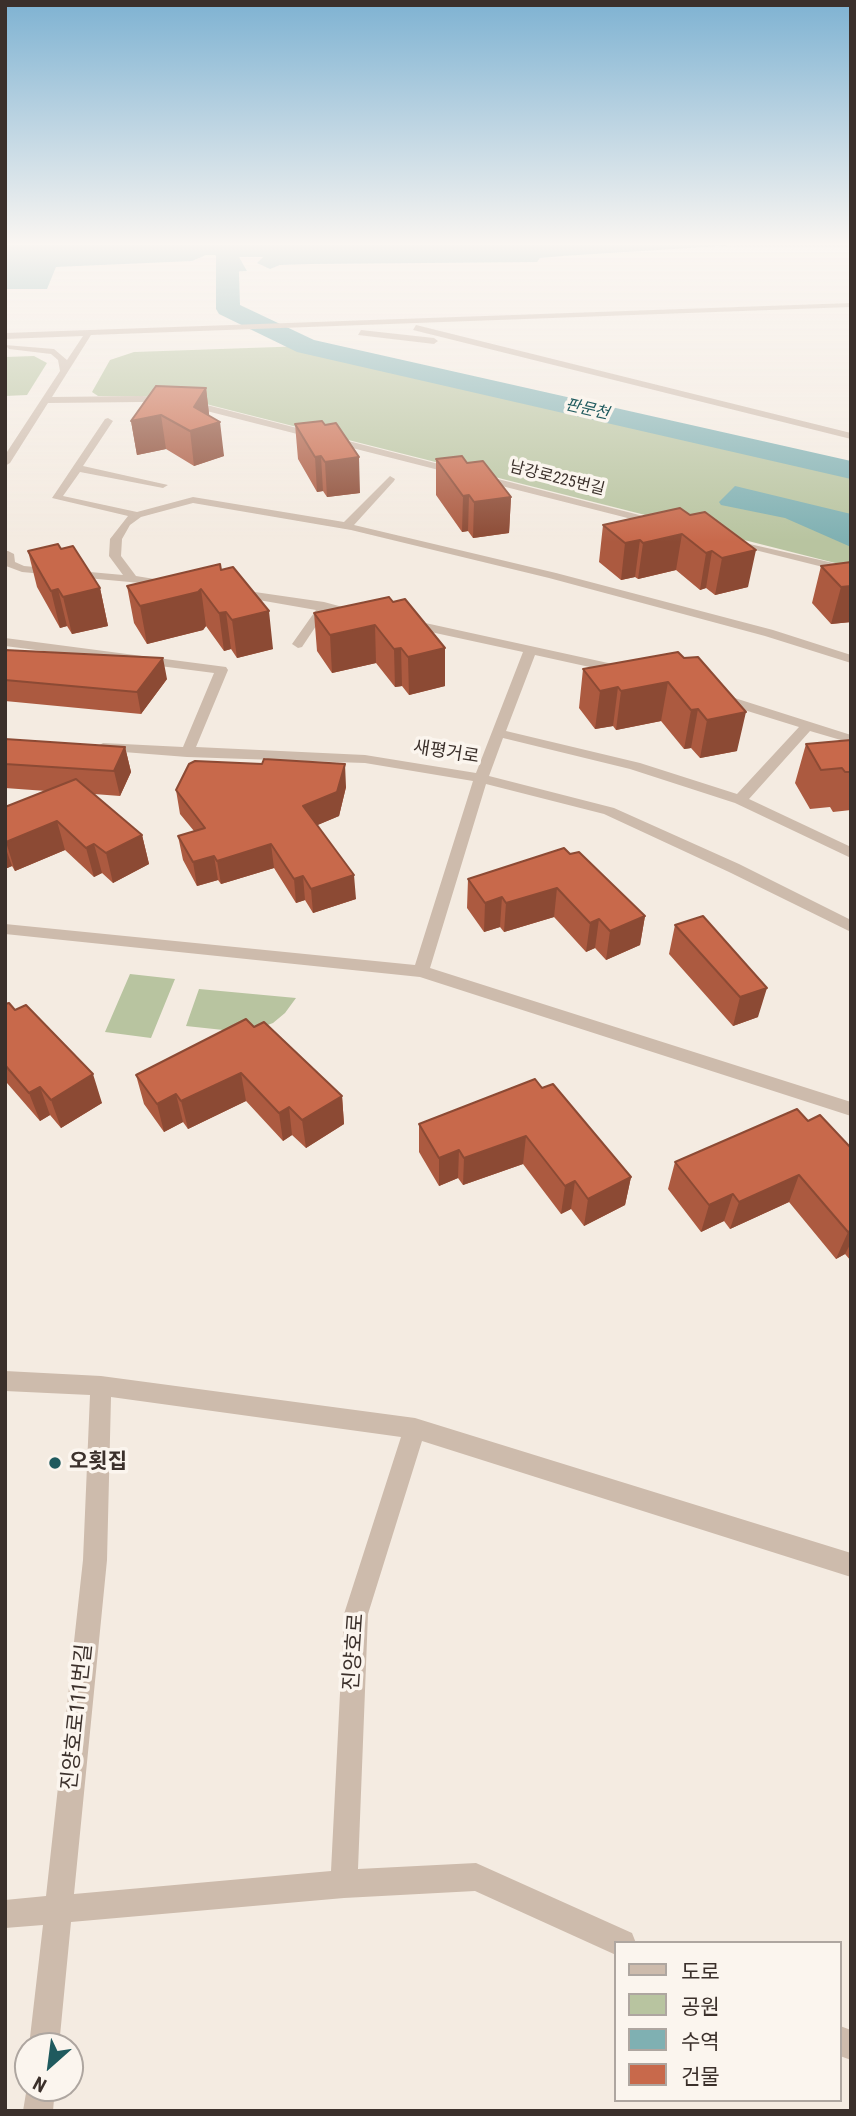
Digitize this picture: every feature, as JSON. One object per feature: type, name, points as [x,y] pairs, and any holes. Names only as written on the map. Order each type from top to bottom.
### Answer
[{"type":"street","points":[[5,463],[82,344]]},
{"type":"street","points":[[446,344],[527,356]]},
{"type":"street","points":[[479,344],[851,436]]},
{"type":"street","points":[[498,344],[527,356]]},
{"type":"street","points":[[5,345],[54,352],[62,359],[65,373]]},
{"type":"street","name":"남강로225번길","points":[[48,400],[142,399],[191,404],[666,524]]},
{"type":"street","points":[[108,421],[57,498],[136,515]]},
{"type":"street","points":[[76,468],[163,485]]},
{"type":"street","points":[[347,526],[390,479]]},
{"type":"street","points":[[132,579],[115,556],[116,539],[126,523],[136,515],[194,500],[347,526],[552,575],[769,633],[851,659]]},
{"type":"street","points":[[719,538],[851,571]]},
{"type":"street","points":[[8,554],[9,564],[22,569],[187,587]]},
{"type":"street","points":[[214,590],[324,606],[376,617]]},
{"type":"street","points":[[298,643],[324,606]]},
{"type":"street","points":[[389,619],[635,673]]},
{"type":"street","points":[[5,642],[222,670],[187,752]]},
{"type":"street","points":[[421,971],[481,778],[531,649]]},
{"type":"street","points":[[698,691],[851,739]]},
{"type":"street","points":[[740,800],[808,725]]},
{"type":"street","points":[[499,733],[635,766],[740,800],[851,853]]},
{"type":"street","name":"새평거로","points":[[89,746],[365,759],[481,778],[609,811],[734,868],[851,927]]},
{"type":"street","points":[[5,929],[421,971],[851,1109]]},
{"type":"street","points":[[5,1381],[102,1387],[415,1428],[851,1565]]},
{"type":"street","name":"진양호로111번길","points":[[45,2032],[95,1560],[102,1387]]},
{"type":"street","name":"진양호로","points":[[344,1884],[355,1614],[415,1428]]},
{"type":"street","points":[[5,1914],[344,1884],[476,1877],[618,1941]]},
{"type":"green space","points":[[306,346],[851,473],[851,567],[190,400],[98,396],[92,392],[110,360],[134,352]]},
{"type":"green space","points":[[34,356],[47,363],[27,395],[5,396],[5,357]]},
{"type":"green space","points":[[130,974],[175,979],[151,1038],[105,1032]]},
{"type":"green space","points":[[199,989],[296,998],[273,1023],[257,1029],[242,1032],[186,1026]]},
{"type":"water","points":[[735,486],[851,514],[851,547],[785,518],[721,505],[719,502]]},
{"type":"building","points":[[156,386],[206,388],[194,407],[220,422],[190,431],[161,415],[131,421]]},
{"type":"building","points":[[322,421],[325,425],[336,423],[359,457],[325,462],[321,456],[315,457],[295,424]]},
{"type":"building","points":[[462,456],[467,463],[483,461],[511,497],[474,502],[469,495],[463,496],[436,459]]},
{"type":"building","points":[[680,508],[690,515],[705,512],[756,550],[722,558],[712,551],[706,553],[682,534],[643,543],[640,540],[625,543],[603,525]]},
{"type":"building","points":[[58,544],[61,549],[73,546],[100,588],[63,597],[58,589],[51,591],[28,551]]},
{"type":"building","points":[[851,562],[851,586],[841,587],[821,566]]},
{"type":"building","points":[[220,564],[221,570],[233,567],[269,611],[232,620],[226,612],[219,613],[201,589],[140,606],[127,586]]},
{"type":"building","points":[[389,597],[393,602],[405,599],[445,648],[408,657],[401,648],[394,649],[375,625],[330,635],[314,613]]},
{"type":"building","points":[[5,650],[163,658],[137,692],[5,680]]},
{"type":"building","points":[[678,652],[684,658],[698,657],[746,712],[707,720],[698,709],[691,710],[668,682],[621,691],[618,687],[600,691],[583,669]]},
{"type":"building","points":[[5,739],[125,747],[114,771],[5,764]]},
{"type":"building","points":[[851,740],[851,772],[845,772],[842,768],[821,770],[806,744]]},
{"type":"building","points":[[264,759],[345,764],[337,792],[303,806],[354,875],[311,889],[303,876],[294,879],[271,844],[217,861],[214,856],[193,862],[178,836],[205,828],[176,790],[189,764],[195,761],[262,764]]},
{"type":"building","points":[[76,779],[142,835],[106,853],[94,844],[86,848],[57,821],[6,842],[5,807]]},
{"type":"building","points":[[564,848],[570,854],[579,852],[645,916],[610,931],[599,919],[590,923],[557,888],[506,903],[502,897],[485,903],[468,879]]},
{"type":"building","points":[[703,916],[767,988],[740,997],[675,925]]},
{"type":"building","points":[[9,1003],[15,1010],[26,1005],[93,1074],[51,1100],[40,1087],[29,1093],[5,1065],[5,1004]]},
{"type":"building","points":[[246,1019],[254,1027],[264,1022],[342,1096],[302,1120],[289,1107],[279,1113],[241,1073],[181,1101],[176,1094],[157,1104],[136,1075]]},
{"type":"building","points":[[535,1079],[542,1088],[553,1084],[631,1177],[588,1199],[575,1181],[565,1186],[526,1136],[464,1158],[459,1150],[439,1158],[419,1124]]},
{"type":"building","points":[[797,1109],[808,1121],[820,1115],[851,1148],[851,1231],[848,1232],[799,1175],[739,1202],[733,1194],[709,1205],[675,1162]]},
{"type":"waterway","name":"판문천","points":[[301,344],[851,470]]},
{"type":"place","name":"오횟집","points":[[55,1463]]}]
